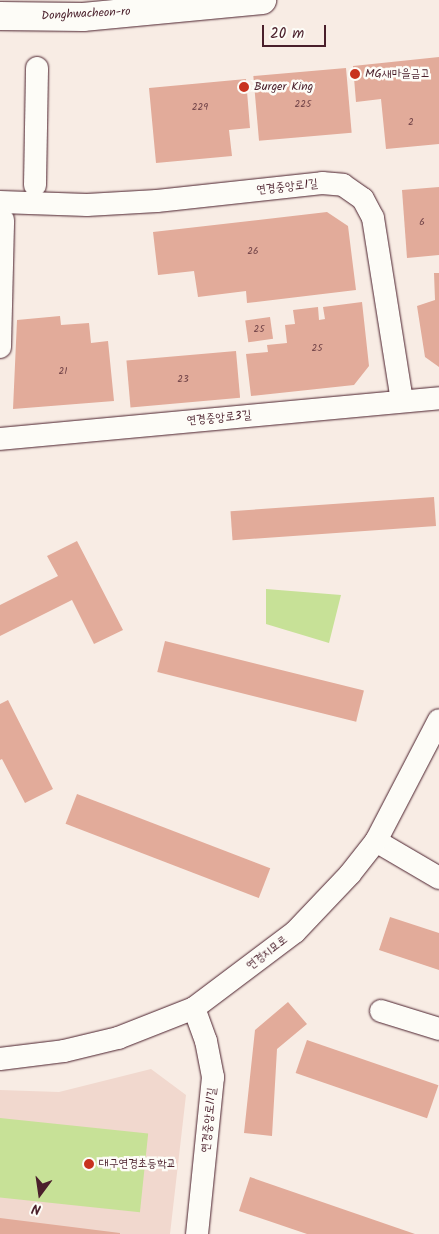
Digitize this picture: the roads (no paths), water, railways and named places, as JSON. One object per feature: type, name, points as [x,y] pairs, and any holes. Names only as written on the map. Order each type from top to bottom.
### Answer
[{"type":"main road","name":"Donghwacheon-ro","points":[[0,16],[83,17],[262,0]]},
{"type":"street","points":[[35,185],[37,68]]},
{"type":"street","name":"연경중앙로1길","points":[[2,211],[87,206],[322,183],[343,185],[363,199],[373,218],[402,401]]},
{"type":"street","points":[[0,347],[2,211]]},
{"type":"street","name":"연경중앙로3길","points":[[0,439],[439,398]]},
{"type":"street","name":"연경지묘로","points":[[0,1059],[64,1052],[118,1038],[194,1008],[295,932],[350,874],[376,841],[439,722]]},
{"type":"street","points":[[376,841],[439,878]]},
{"type":"street","name":"연경중앙로11길","points":[[194,1008],[206,1041],[213,1078],[197,1234]]},
{"type":"street","points":[[381,1011],[439,1029]]},
{"type":"place","name":"MG새마을금고","points":[[355,74]]},
{"type":"place","name":"Burger King","points":[[244,87]]},
{"type":"place","name":"대구연경초등학교","points":[[89,1164]]}]
